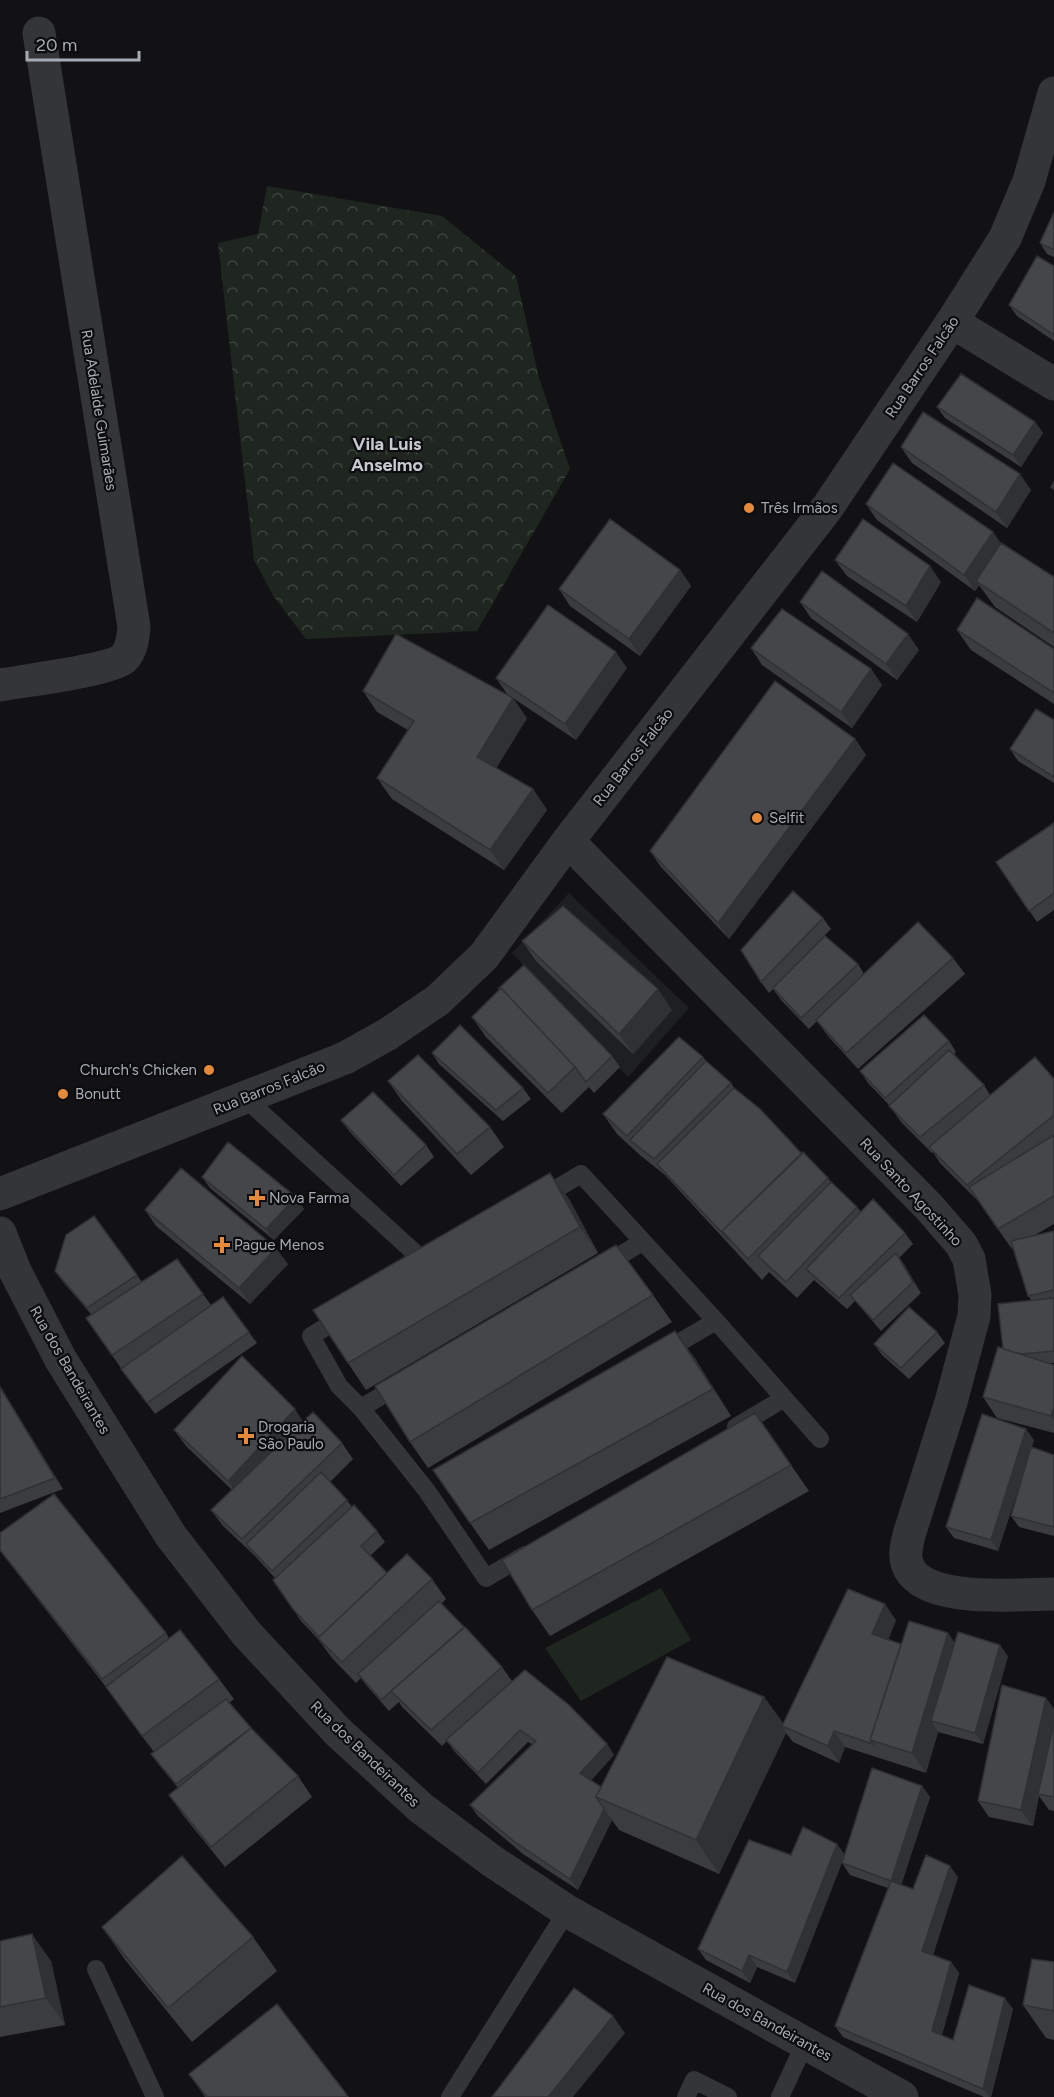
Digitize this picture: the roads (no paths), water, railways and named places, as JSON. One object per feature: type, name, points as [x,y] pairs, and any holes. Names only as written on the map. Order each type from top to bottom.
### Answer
[{"type":"street","name":"Rua Adelalde Guimarães","points":[[0,685],[107,666],[124,658],[132,643],[134,627],[39,33]]},
{"type":"street","name":"Rua Barros Falcão","points":[[0,1194],[345,1058],[388,1035],[438,1000],[484,956],[568,841],[827,508],[952,322],[1005,238],[1029,181],[1054,93]]},
{"type":"street","points":[[952,322],[1054,384]]},
{"type":"street","name":"Rua Santo Agostinho","points":[[568,841],[929,1207],[961,1244],[974,1276],[974,1316],[951,1402],[909,1535],[906,1549],[907,1563],[913,1574],[922,1581],[959,1593],[1054,1594]]},
{"type":"street","name":"Rua dos Bandeirantes","points":[[0,1233],[15,1271],[61,1360],[171,1536],[246,1633],[338,1732],[421,1808],[492,1861],[567,1911],[894,2095]]},
{"type":"lane","points":[[245,1098],[427,1264]]},
{"type":"lane","points":[[519,1210],[581,1174],[820,1439]]},
{"type":"lane","points":[[592,1272],[642,1242]]},
{"type":"lane","points":[[408,1276],[447,1252]]},
{"type":"lane","points":[[359,1306],[311,1336],[339,1386],[433,1488],[486,1578],[537,1547]]},
{"type":"lane","points":[[644,1364],[716,1321]]},
{"type":"lane","points":[[361,1408],[422,1372]]},
{"type":"lane","points":[[722,1436],[783,1399]]},
{"type":"lane","points":[[450,2097],[567,1911]]},
{"type":"lane","points":[[96,1969],[155,2097]]},
{"type":"lane","points":[[780,2097],[805,2043]]},
{"type":"lane","points":[[686,2097],[694,2080],[728,2097]]},
{"type":"place","name":"Três Irmãos","points":[[749,508]]},
{"type":"place","name":"Selfit","points":[[757,818]]},
{"type":"place","name":"Church's Chicken","points":[[209,1070]]},
{"type":"place","name":"Bonutt","points":[[63,1094]]},
{"type":"place","name":"Nova Farma","points":[[257,1198]]},
{"type":"place","name":"Pague Menos","points":[[222,1245]]},
{"type":"place","name":"Drogaria São Paulo","points":[[246,1436]]},
{"type":"district","name":"Vila Luis Anselmo","points":[[387,454]]}]
